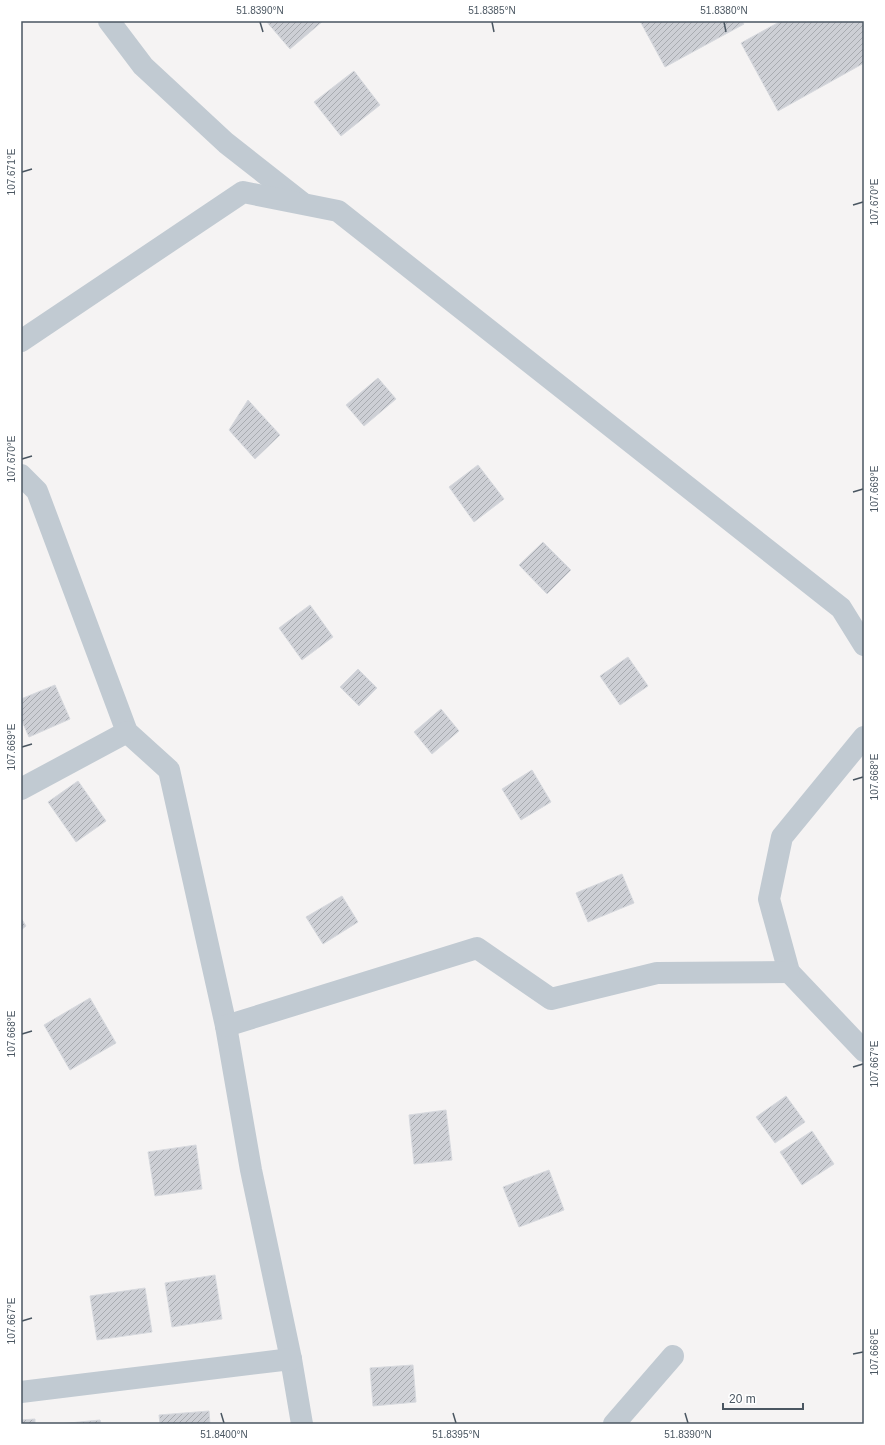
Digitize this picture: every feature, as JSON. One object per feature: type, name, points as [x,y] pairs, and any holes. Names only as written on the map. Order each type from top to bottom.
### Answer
[{"type":"street","points":[[109,21],[143,66],[226,143],[304,204]]},
{"type":"street","points":[[21,341],[243,192],[338,211],[842,608],[864,645]]},
{"type":"street","points":[[21,475],[37,491],[127,732],[169,770],[226,1026],[251,1170],[291,1360],[302,1424]]},
{"type":"street","points":[[21,789],[127,732]]},
{"type":"street","points":[[864,737],[782,837],[769,899],[789,972],[864,1051]]},
{"type":"street","points":[[226,1026],[477,948],[551,999],[657,973],[789,972]]},
{"type":"street","points":[[614,1424],[673,1356]]},
{"type":"street","points":[[21,1392],[291,1360]]},
{"type":"building","points":[[266,21],[323,21],[290,49]]},
{"type":"building","points":[[640,21],[742,21],[744,24],[665,67]]},
{"type":"building","points":[[781,21],[864,21],[864,63],[778,111],[741,43]]},
{"type":"building","points":[[354,71],[380,105],[341,136],[314,102]]},
{"type":"building","points":[[378,378],[396,399],[364,426],[346,405]]},
{"type":"building","points":[[248,400],[280,435],[255,459],[229,430]]},
{"type":"building","points":[[478,465],[504,499],[474,522],[449,487]]},
{"type":"building","points":[[543,542],[571,570],[547,594],[519,565]]},
{"type":"building","points":[[310,605],[333,637],[302,660],[279,628]]},
{"type":"building","points":[[628,657],[648,686],[620,705],[600,676]]},
{"type":"building","points":[[358,669],[377,688],[359,706],[340,687]]},
{"type":"building","points":[[55,685],[70,719],[29,737],[21,719],[21,699]]},
{"type":"building","points":[[441,709],[459,731],[432,754],[414,732]]},
{"type":"building","points":[[532,770],[551,802],[521,820],[502,789]]},
{"type":"building","points":[[78,781],[106,821],[76,842],[48,802]]},
{"type":"building","points":[[622,874],[634,903],[588,922],[576,893]]},
{"type":"building","points":[[342,896],[358,922],[323,944],[306,917]]},
{"type":"building","points":[[21,918],[26,926],[21,930]]},
{"type":"building","points":[[90,998],[116,1043],[70,1070],[44,1025]]},
{"type":"building","points":[[786,1096],[805,1122],[775,1143],[756,1117]]},
{"type":"building","points":[[446,1110],[452,1160],[414,1164],[409,1115]]},
{"type":"building","points":[[812,1131],[834,1164],[802,1185],[780,1152]]},
{"type":"building","points":[[196,1145],[202,1189],[155,1196],[148,1152]]},
{"type":"building","points":[[549,1170],[564,1210],[519,1227],[503,1187]]},
{"type":"building","points":[[215,1275],[222,1319],[172,1327],[165,1283]]},
{"type":"building","points":[[145,1288],[152,1332],[97,1340],[90,1296]]},
{"type":"building","points":[[413,1365],[416,1402],[373,1406],[370,1368]]},
{"type":"building","points":[[209,1411],[210,1424],[160,1424],[159,1415]]},
{"type":"building","points":[[35,1419],[35,1424],[21,1424],[21,1420]]},
{"type":"building","points":[[100,1420],[101,1424],[59,1424]]}]
